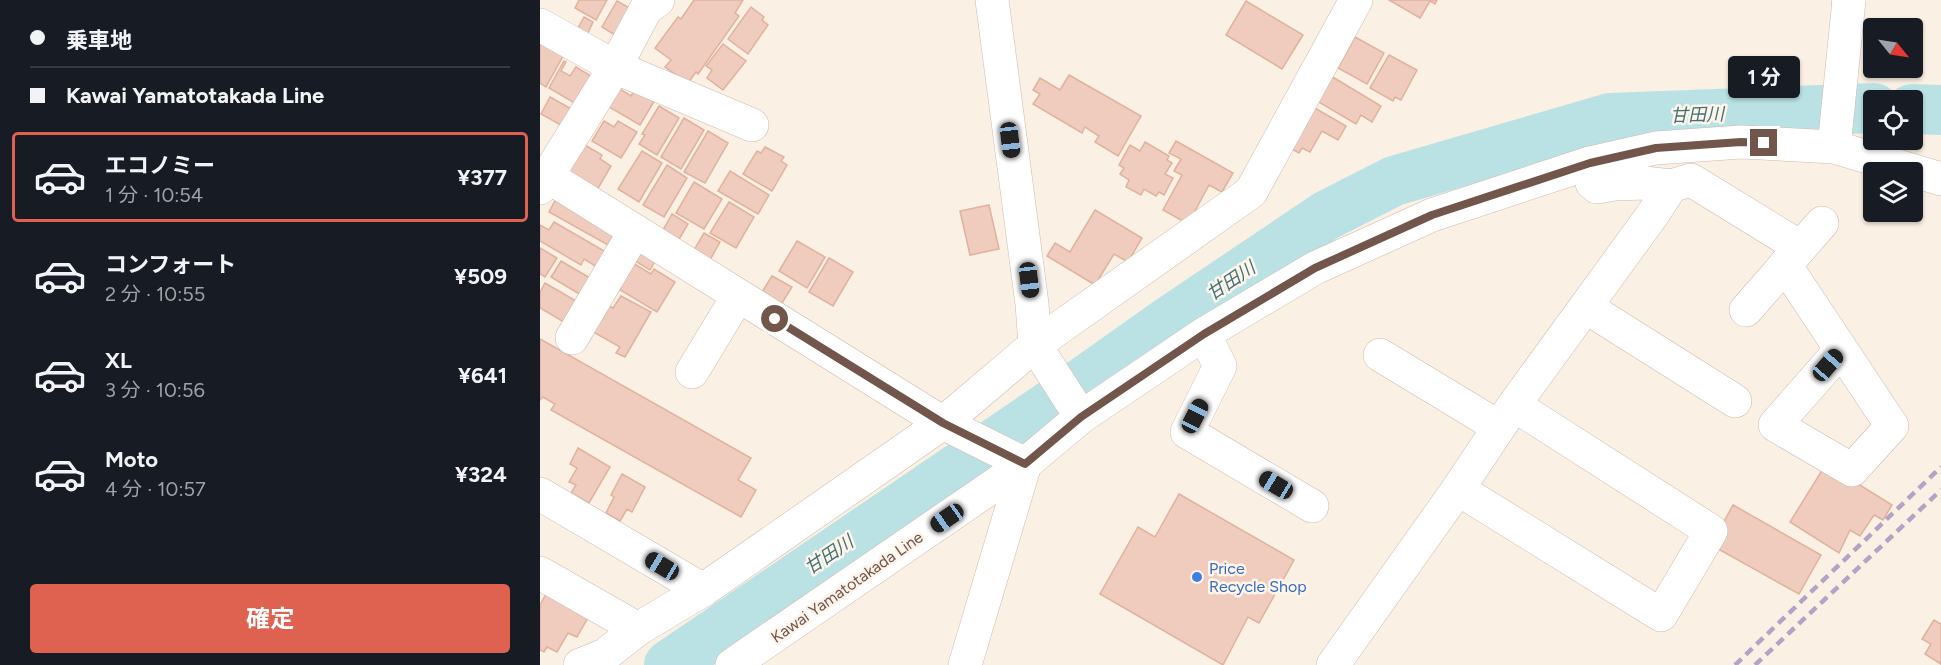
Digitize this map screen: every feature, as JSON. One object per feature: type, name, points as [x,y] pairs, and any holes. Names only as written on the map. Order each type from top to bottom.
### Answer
[{"type":"street","points":[[658,0],[646,9],[615,67],[546,170],[635,231],[738,296],[951,427],[1013,458],[964,665]]},
{"type":"street","points":[[992,0],[1032,304],[1042,355],[1077,410]]},
{"type":"street","points":[[580,665],[605,655],[638,629],[703,590],[951,427],[1251,192],[1356,0]]},
{"type":"street","points":[[1836,135],[1848,0]]},
{"type":"street","points":[[540,25],[615,67],[752,125]]},
{"type":"street","name":"Kawai Yamatotakada Line","points":[[732,665],[1077,410],[1315,268],[1432,215],[1590,163],[1656,148],[1836,135],[1941,179]]},
{"type":"street","points":[[1590,163],[1592,183],[1597,187],[1644,183],[1671,186],[1690,180],[1792,256],[1841,350]]},
{"type":"street","points":[[1333,665],[1671,186]]},
{"type":"street","points":[[1746,310],[1822,223]]},
{"type":"street","points":[[572,338],[635,231]]},
{"type":"street","points":[[692,372],[738,296]]},
{"type":"street","points":[[1586,307],[1735,401]]},
{"type":"street","points":[[1204,334],[1220,366],[1186,432],[1312,506]]},
{"type":"street","points":[[1380,355],[1507,416],[1711,531],[1661,615],[1458,489]]},
{"type":"street","points":[[540,494],[703,590]]},
{"type":"street","points":[[540,573],[638,629]]},
{"type":"building","points":[[579,0],[607,0],[596,20],[575,8]]},
{"type":"building","points":[[694,0],[743,0],[735,13],[739,16],[698,74],[696,72],[688,83],[665,67],[671,60],[655,48],[678,17],[681,19]]},
{"type":"building","points":[[1389,0],[1437,0],[1435,4],[1430,1],[1420,18]]},
{"type":"building","points":[[617,1],[633,10],[618,37],[602,27]]},
{"type":"building","points":[[1246,1],[1303,35],[1282,69],[1226,35]]},
{"type":"building","points":[[751,7],[764,17],[762,20],[768,25],[748,54],[728,39]]},
{"type":"building","points":[[584,17],[593,22],[586,37],[576,32]]},
{"type":"building","points":[[1355,37],[1384,53],[1367,84],[1338,68]]},
{"type":"building","points":[[542,43],[563,56],[546,87],[540,83],[540,46]]},
{"type":"building","points":[[723,44],[746,61],[723,90],[707,78],[712,70],[706,66]]},
{"type":"building","points":[[1389,55],[1417,70],[1401,100],[1395,97],[1393,101],[1370,88]]},
{"type":"building","points":[[564,61],[566,62],[561,71],[570,76],[576,67],[594,78],[578,105],[549,88]]},
{"type":"building","points":[[1069,75],[1141,116],[1118,156],[1095,142],[1099,136],[1085,127],[1082,133],[1033,104],[1040,94],[1033,90],[1040,78],[1060,90]]},
{"type":"building","points":[[1331,76],[1381,106],[1372,122],[1361,115],[1356,124],[1317,101]]},
{"type":"building","points":[[615,86],[631,96],[637,86],[656,98],[640,125],[609,107]]},
{"type":"building","points":[[550,97],[575,111],[566,128],[541,114]]},
{"type":"building","points":[[1306,103],[1346,126],[1338,140],[1322,131],[1310,152],[1302,148],[1299,153],[1283,144]]},
{"type":"building","points":[[659,106],[679,118],[657,155],[639,144],[645,135],[642,134]]},
{"type":"building","points":[[684,118],[704,130],[681,169],[661,157]]},
{"type":"building","points":[[604,121],[614,127],[618,121],[637,132],[621,158],[592,141]]},
{"type":"building","points":[[708,131],[728,143],[705,183],[684,172]]},
{"type":"building","points":[[1176,141],[1233,173],[1222,192],[1209,185],[1188,224],[1163,210],[1182,175],[1174,171],[1181,159],[1169,153]]},
{"type":"building","points":[[1145,142],[1169,156],[1167,160],[1172,163],[1165,174],[1173,178],[1164,195],[1159,192],[1156,196],[1144,189],[1141,195],[1126,187],[1129,180],[1120,174],[1124,168],[1119,165],[1130,145],[1140,151]]},
{"type":"building","points":[[583,144],[602,155],[600,159],[611,166],[597,190],[565,175]]},
{"type":"building","points":[[765,147],[784,157],[781,161],[787,165],[772,191],[743,174],[757,151],[761,153]]},
{"type":"building","points":[[642,151],[662,163],[639,202],[618,189]]},
{"type":"building","points":[[667,165],[687,178],[664,217],[643,205]]},
{"type":"building","points":[[730,171],[769,195],[758,214],[718,191]]},
{"type":"building","points":[[694,182],[722,199],[704,229],[676,213]]},
{"type":"building","points":[[557,197],[616,230],[608,245],[549,212]]},
{"type":"building","points":[[729,202],[754,217],[736,248],[710,233]]},
{"type":"building","points":[[989,205],[999,249],[970,255],[960,211]]},
{"type":"building","points":[[1095,210],[1142,238],[1128,262],[1114,254],[1095,285],[1047,256],[1055,243],[1070,252]]},
{"type":"building","points":[[672,214],[688,224],[678,241],[662,232]]},
{"type":"building","points":[[554,222],[611,255],[602,270],[584,259],[581,265],[540,241],[540,225],[549,230]]},
{"type":"building","points":[[704,233],[720,242],[710,260],[694,250]]},
{"type":"building","points":[[797,241],[825,257],[807,288],[779,271]]},
{"type":"building","points":[[640,245],[658,256],[650,270],[632,259]]},
{"type":"building","points":[[540,248],[557,258],[545,277],[540,274]]},
{"type":"building","points":[[829,258],[853,272],[833,306],[809,292]]},
{"type":"building","points":[[561,261],[595,281],[581,295],[551,277]]},
{"type":"building","points":[[631,262],[651,274],[654,269],[675,282],[657,312],[617,288]]},
{"type":"building","points":[[772,276],[792,287],[782,303],[762,292]]},
{"type":"building","points":[[545,283],[581,304],[564,322],[540,308],[540,292]]},
{"type":"building","points":[[621,296],[651,312],[625,357],[616,353],[620,347],[590,330],[605,304],[613,308]]},
{"type":"building","points":[[540,339],[751,458],[738,480],[756,490],[741,517],[551,410],[555,404],[543,397],[540,400]]},
{"type":"building","points":[[578,448],[610,467],[589,503],[571,493],[576,485],[569,482],[577,468],[570,464]]},
{"type":"building","points":[[1826,464],[1892,505],[1883,520],[1874,515],[1860,536],[1850,530],[1839,553],[1790,522]]},
{"type":"building","points":[[622,474],[645,487],[632,512],[627,509],[620,521],[606,513],[614,497],[611,495]]},
{"type":"building","name":"Price Recycle Shop","points":[[1179,494],[1294,560],[1259,623],[1248,617],[1223,665],[1100,594],[1138,527],[1155,537]]},
{"type":"building","points":[[1733,505],[1821,555],[1799,594],[1711,545]]},
{"type":"building","points":[[547,592],[589,616],[577,637],[568,633],[557,652],[547,647],[544,652],[540,650],[540,605]]},
{"type":"building","points":[[1934,620],[1941,624],[1941,664],[1925,654],[1931,644],[1922,639]]},
{"type":"waterway","name":"甘田川","points":[[669,665],[1327,215],[1394,181],[1610,118],[1863,108]]},
{"type":"waterway","name":"甘田川","points":[[1923,109],[1941,110]]},
{"type":"railway","points":[[1735,665],[1941,467]]},
{"type":"railway","points":[[1755,665],[1941,490]]},
{"type":"place","name":"Price Recycle Shop","points":[[1197,577]]},
{"type":"route","points":[[775,319],[943,423],[1025,464],[1081,417],[1204,334],[1315,268],[1432,215],[1590,163],[1656,148],[1741,142],[1764,143]]}]
